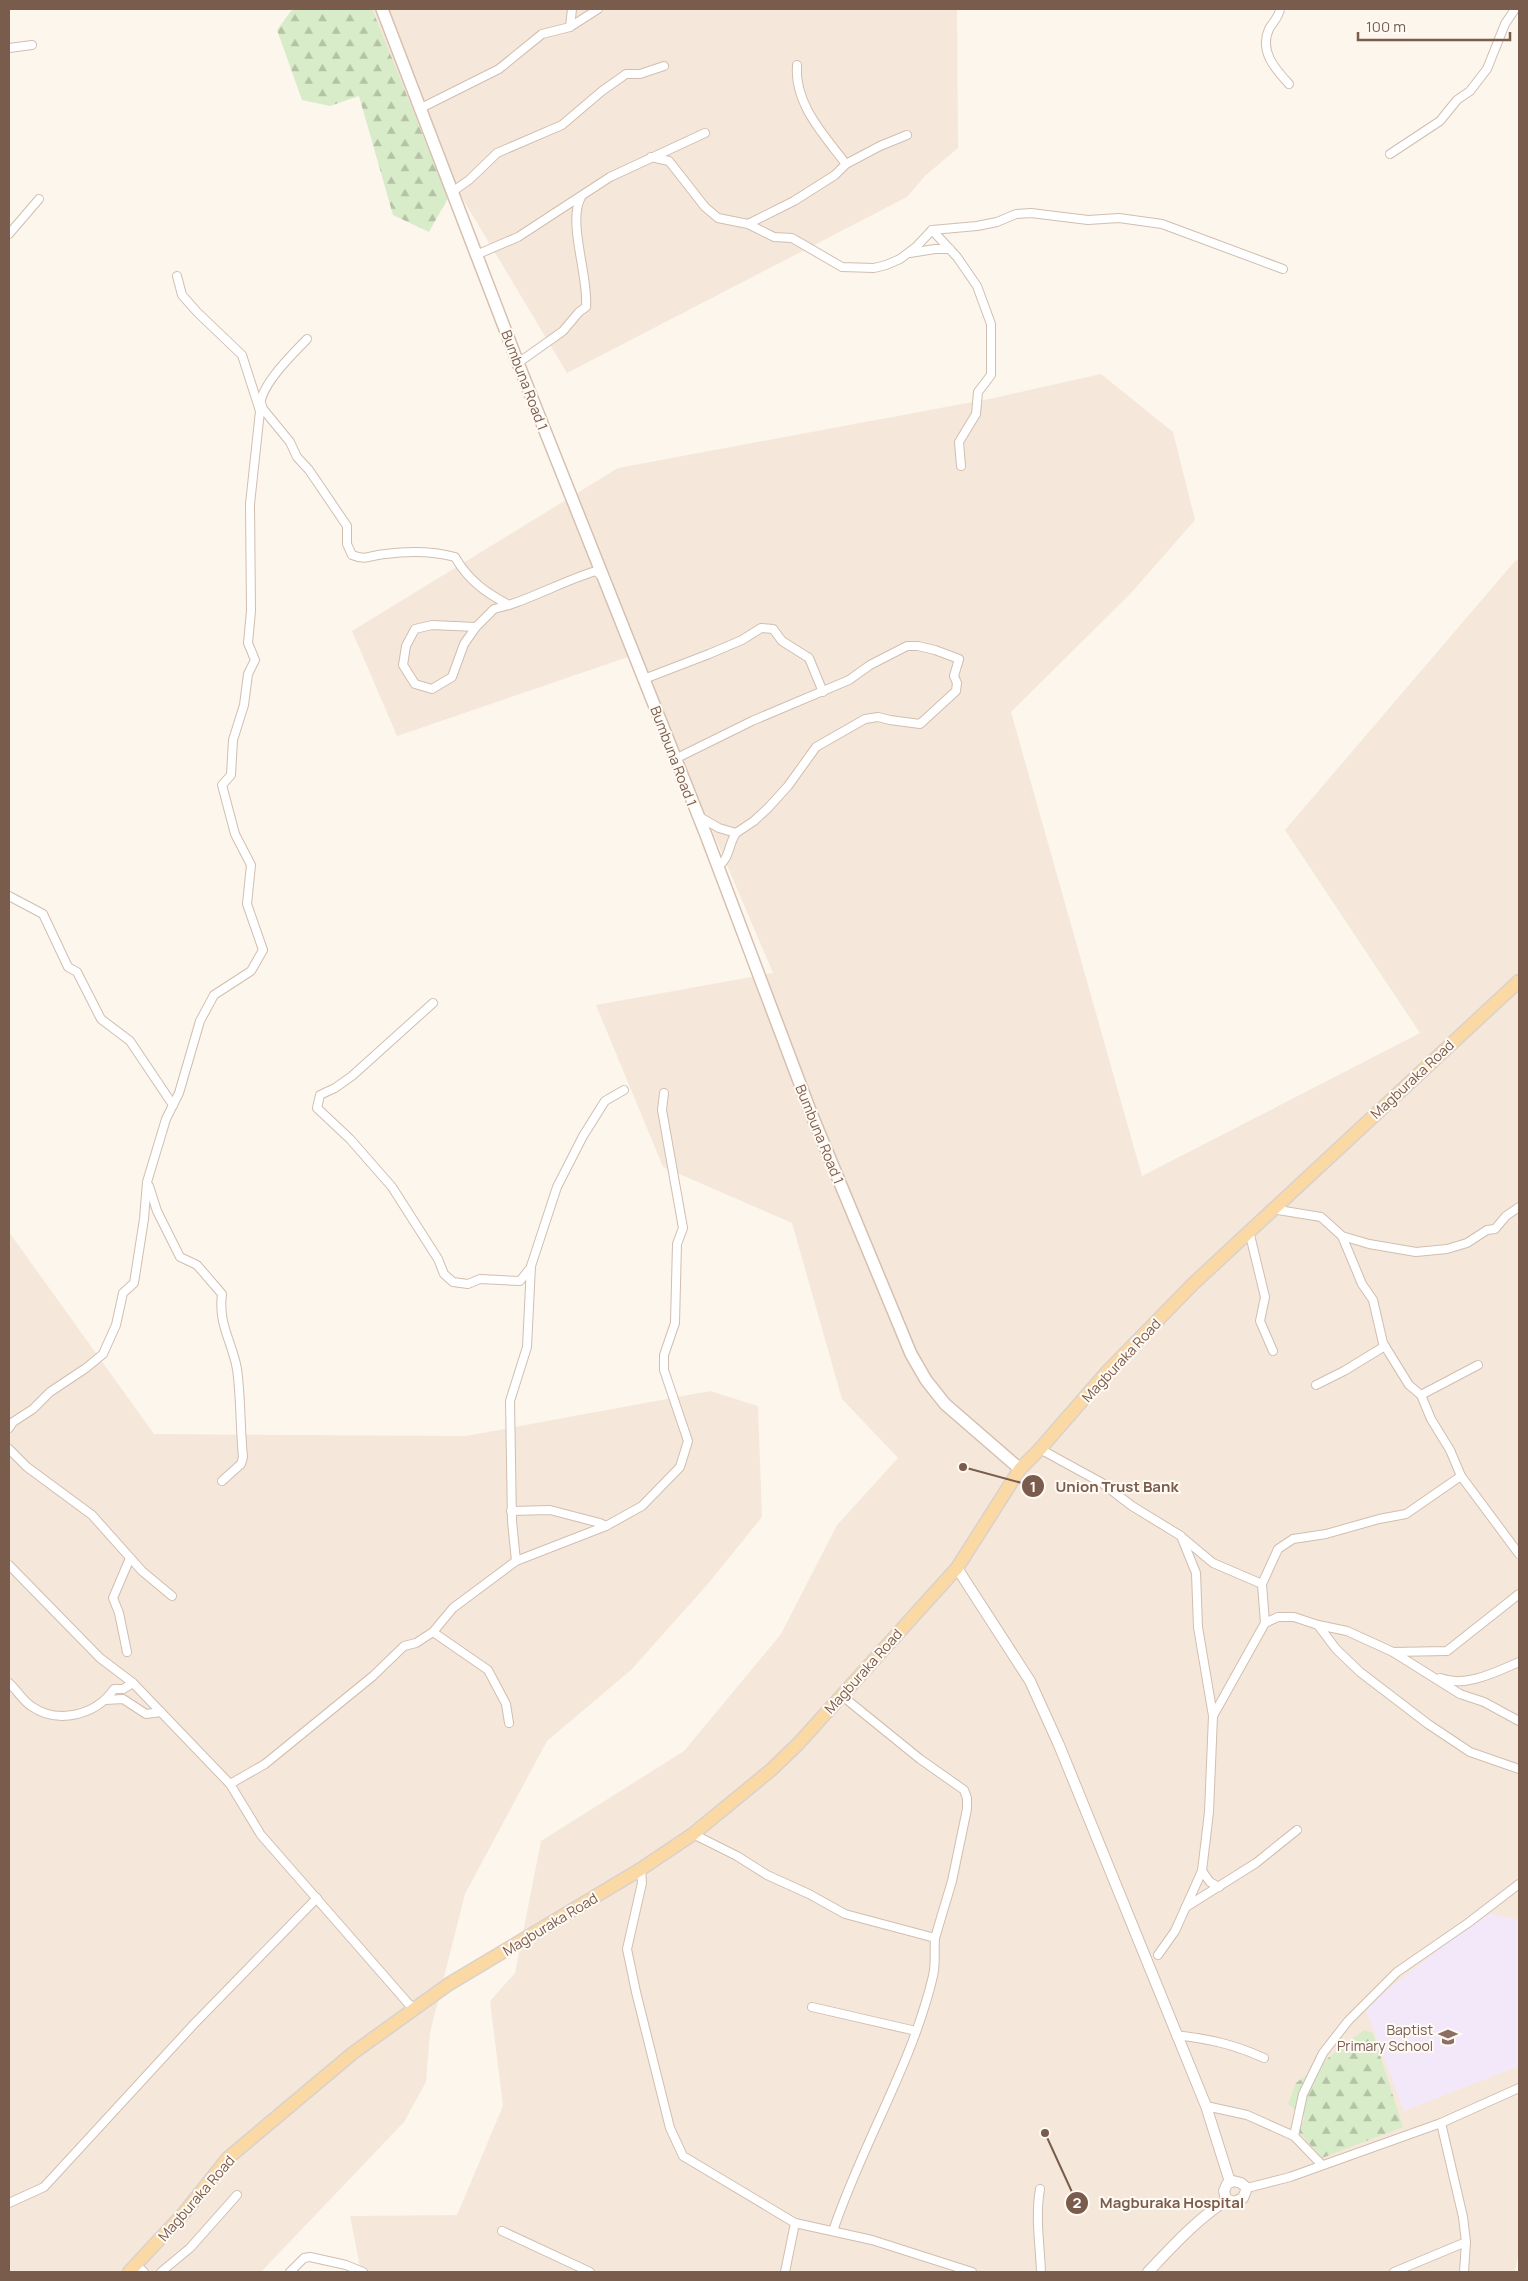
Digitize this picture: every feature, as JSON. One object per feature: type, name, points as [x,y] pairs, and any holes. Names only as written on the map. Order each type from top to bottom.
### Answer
[{"type":"main road","name":"Bumbuna Road 1","points":[[382,9],[419,110],[518,363],[698,815],[811,1113],[911,1354],[926,1380],[945,1404],[1020,1469]]},
{"type":"main road","name":"Magburaka Road","points":[[136,2270],[228,2158],[353,2053],[450,1984],[641,1868],[692,1834],[771,1770],[957,1568],[1020,1469],[1121,1358],[1193,1284],[1272,1209],[1519,981]]},
{"type":"street","points":[[570,26],[572,9]]},
{"type":"street","points":[[419,110],[499,69],[542,34],[570,26],[598,9]]},
{"type":"street","points":[[1280,9],[1265,41],[1268,54],[1275,69],[1289,84]]},
{"type":"street","points":[[1390,154],[1440,122],[1457,100],[1470,91],[1487,69],[1505,24],[1515,9]]},
{"type":"street","points":[[9,48],[32,46]]},
{"type":"street","points":[[452,192],[469,180],[497,152],[562,125],[602,91],[626,74],[640,74],[664,66]]},
{"type":"street","points":[[797,66],[796,78],[801,96],[815,123],[846,164]]},
{"type":"street","points":[[476,255],[518,237],[610,177],[705,133]]},
{"type":"street","points":[[748,224],[794,201],[835,175],[846,164],[880,146],[907,136]]},
{"type":"street","points":[[651,157],[669,161],[705,207],[718,218],[748,224],[774,237],[792,238],[842,267],[874,268],[900,259],[932,230],[978,226],[997,222],[1016,214],[1031,213],[1088,220],[1119,218],[1162,224],[1283,269]]},
{"type":"street","points":[[518,363],[563,331],[579,312],[586,308],[588,292],[576,217],[577,204],[581,197]]},
{"type":"street","points":[[9,234],[39,199]]},
{"type":"street","points":[[932,230],[950,249],[976,286],[991,324],[991,375],[978,392],[976,414],[959,442],[961,466]]},
{"type":"street","points":[[908,253],[935,248],[950,249]]},
{"type":"street","points":[[177,276],[182,295],[196,312],[242,355],[260,410]]},
{"type":"street","points":[[9,1428],[13,1422],[33,1409],[50,1392],[103,1354],[106,1343],[116,1325],[123,1293],[134,1283],[144,1219],[147,1182],[158,1143],[173,1105],[180,1093],[200,1022],[214,995],[250,971],[263,950],[247,904],[251,865],[235,834],[222,785],[231,775],[233,740],[244,705],[248,674],[255,660],[248,644],[251,612],[250,504],[260,399],[286,360],[307,339]]},
{"type":"street","points":[[260,399],[263,409],[290,442],[297,457],[309,470],[347,526],[347,544],[352,554],[363,559],[385,554],[437,552],[455,557],[463,571],[480,588],[509,604]]},
{"type":"street","points":[[476,627],[432,625],[415,629],[406,646],[403,665],[415,684],[432,689],[452,677],[464,644],[476,627],[494,609],[537,596],[571,579],[596,571],[602,577]]},
{"type":"street","points":[[644,679],[742,640],[761,628],[767,628],[773,629],[782,640],[809,658],[823,692]]},
{"type":"street","points":[[675,759],[752,721],[849,680],[870,665],[907,646],[918,646],[935,650],[958,659],[954,676],[957,684],[956,691],[920,724],[878,717],[864,718],[816,747],[788,786],[768,808],[754,821],[736,833],[732,839],[727,856],[718,867]]},
{"type":"street","points":[[698,815],[719,828],[736,833]]},
{"type":"street","points":[[9,896],[43,914],[68,967],[77,972],[101,1019],[130,1041],[173,1105]]},
{"type":"street","points":[[433,1003],[352,1076],[336,1088],[320,1095],[317,1108],[350,1139],[392,1187],[438,1259],[444,1274],[454,1282],[468,1284],[480,1279],[520,1281]]},
{"type":"street","points":[[516,1561],[512,1543],[510,1401],[527,1347],[531,1266],[557,1187],[583,1136],[605,1101],[624,1090]]},
{"type":"street","points":[[230,1784],[265,1764],[366,1682],[404,1646],[416,1643],[433,1632],[452,1608],[516,1561],[606,1526],[642,1506],[680,1467],[688,1441],[679,1410],[670,1393],[664,1370],[664,1355],[675,1323],[677,1244],[683,1228],[662,1110],[664,1093]]},
{"type":"street","points":[[147,1182],[157,1211],[180,1257],[197,1265],[222,1294],[220,1307],[224,1331],[236,1368],[242,1457],[241,1464],[222,1481]]},
{"type":"street","points":[[1342,1236],[1416,1252],[1448,1249],[1467,1242],[1487,1230],[1495,1229],[1506,1216],[1519,1207]]},
{"type":"street","points":[[1272,1209],[1321,1217],[1342,1236],[1362,1284],[1373,1300],[1385,1346],[1409,1385],[1421,1395],[1431,1420],[1450,1450],[1461,1476],[1479,1502],[1513,1542],[1519,1554]]},
{"type":"street","points":[[1249,1231],[1265,1297],[1260,1321],[1273,1350]]},
{"type":"street","points":[[520,1281],[531,1266]]},
{"type":"street","points":[[520,1281],[530,1300]]},
{"type":"street","points":[[1316,1385],[1344,1371],[1385,1346]]},
{"type":"street","points":[[1421,1395],[1478,1365]]},
{"type":"street","points":[[9,1449],[28,1467],[92,1515],[142,1571],[172,1596]]},
{"type":"street","points":[[1040,1449],[1102,1483],[1132,1506],[1181,1536],[1213,1563],[1262,1584]]},
{"type":"street","points":[[1213,1716],[1265,1623],[1262,1584],[1278,1549],[1294,1539],[1326,1534],[1379,1519],[1406,1514],[1426,1498],[1461,1476]]},
{"type":"street","points":[[511,1511],[550,1510],[606,1526]]},
{"type":"street","points":[[1158,1955],[1175,1931],[1202,1871],[1211,1794],[1213,1716],[1198,1627],[1196,1573],[1181,1536]]},
{"type":"street","points":[[1513,1542],[1519,1536]]},
{"type":"street","points":[[127,1652],[119,1613],[113,1598],[130,1558]]},
{"type":"street","points":[[9,1565],[100,1658],[133,1683],[230,1784],[261,1834],[414,2010]]},
{"type":"street","points":[[957,1568],[1030,1681],[1059,1745],[1206,2106],[1230,2182]]},
{"type":"street","points":[[1393,1652],[1447,1651],[1519,1594]]},
{"type":"street","points":[[1265,1623],[1278,1617],[1294,1617],[1318,1625],[1347,1631],[1393,1652],[1431,1674],[1460,1694],[1484,1702],[1519,1721]]},
{"type":"street","points":[[1318,1625],[1336,1649],[1360,1672],[1428,1724],[1470,1752],[1519,1769]]},
{"type":"street","points":[[433,1632],[488,1670],[506,1704],[509,1723]]},
{"type":"street","points":[[1431,1674],[1446,1681],[1475,1679],[1519,1662]]},
{"type":"street","points":[[9,1683],[30,1706],[52,1715],[73,1717],[106,1700],[123,1699],[146,1714],[161,1712]]},
{"type":"street","points":[[106,1700],[114,1689],[123,1689],[133,1683]]},
{"type":"street","points":[[833,2231],[843,2201],[916,2031],[934,1974],[935,1938],[952,1881],[967,1809],[967,1798],[964,1790],[920,1759],[841,1696]]},
{"type":"street","points":[[1186,1907],[1256,1863],[1297,1830]]},
{"type":"street","points":[[692,1834],[737,1856],[767,1875],[810,1894],[845,1914],[935,1938]]},
{"type":"street","points":[[641,1868],[642,1883],[628,1949],[636,1992],[670,2128],[682,2156],[795,2223],[872,2240],[972,2272]]},
{"type":"street","points":[[1202,1871],[1210,1882],[1219,1887]]},
{"type":"street","points":[[1294,2136],[1303,2094],[1323,2053],[1348,2021],[1397,1972],[1468,1923],[1519,1884]]},
{"type":"street","points":[[9,2203],[44,2187],[194,2024],[317,1898]]},
{"type":"street","points":[[812,2007],[916,2031]]},
{"type":"street","points":[[1176,2034],[1217,2040],[1264,2058]]},
{"type":"street","points":[[1247,2188],[1237,2181],[1230,2182],[1224,2191],[1228,2200],[1234,2202],[1241,2200],[1247,2188],[1290,2177],[1442,2123],[1519,2088]]},
{"type":"street","points":[[1206,2106],[1247,2115],[1294,2136],[1322,2165]]},
{"type":"street","points":[[1442,2123],[1458,2190],[1466,2242],[1464,2272]]},
{"type":"street","points":[[1040,2189],[1037,2206],[1037,2229],[1041,2272]]},
{"type":"street","points":[[161,2272],[190,2248],[237,2195]]},
{"type":"street","points":[[1148,2272],[1171,2248],[1218,2206],[1228,2200]]},
{"type":"street","points":[[786,2272],[795,2223]]},
{"type":"street","points":[[502,2231],[590,2272]]},
{"type":"street","points":[[1394,2272],[1466,2242]]},
{"type":"street","points":[[290,2272],[304,2258],[310,2257],[346,2265],[363,2272]]},
{"type":"shaded area","points":[[349,9],[957,9],[958,148],[926,175],[907,197],[567,373]]},
{"type":"shaded area","points":[[1101,374],[1173,432],[1195,520],[1131,593],[1011,712],[1142,1176],[1420,1033],[1285,830],[1515,561],[1519,559],[1519,2251],[1515,2272],[361,2272],[350,2216],[457,2215],[503,2106],[490,2001],[515,1973],[541,1841],[684,1751],[781,1634],[837,1525],[898,1458],[842,1399],[792,1223],[663,1167],[596,1005],[773,973],[637,654],[397,736],[352,631],[618,468],[994,398]]},
{"type":"shaded area","points":[[9,1232],[154,1434],[466,1436],[710,1391],[758,1406],[762,1517],[707,1585],[631,1670],[547,1741],[465,1894],[430,2033],[426,2082],[404,2122],[261,2272],[9,2272]]},
{"type":"shaded area","name":"Baptist Primary School","points":[[1486,1913],[1519,1920],[1519,2066],[1404,2111],[1365,2007]]},
{"type":"green space","points":[[296,9],[372,9],[448,198],[429,232],[393,215],[359,96],[330,106],[302,100],[277,30],[291,11]]},
{"type":"green space","points":[[1364,2030],[1373,2033],[1403,2127],[1322,2158],[1298,2131],[1305,2118],[1288,2104],[1296,2083]]},
{"type":"place","name":"Union Trust Bank","points":[[963,1467]]},
{"type":"place","name":"Baptist Primary School","points":[[1448,2037]]},
{"type":"place","name":"Magburaka Hospital","points":[[1045,2133]]}]
